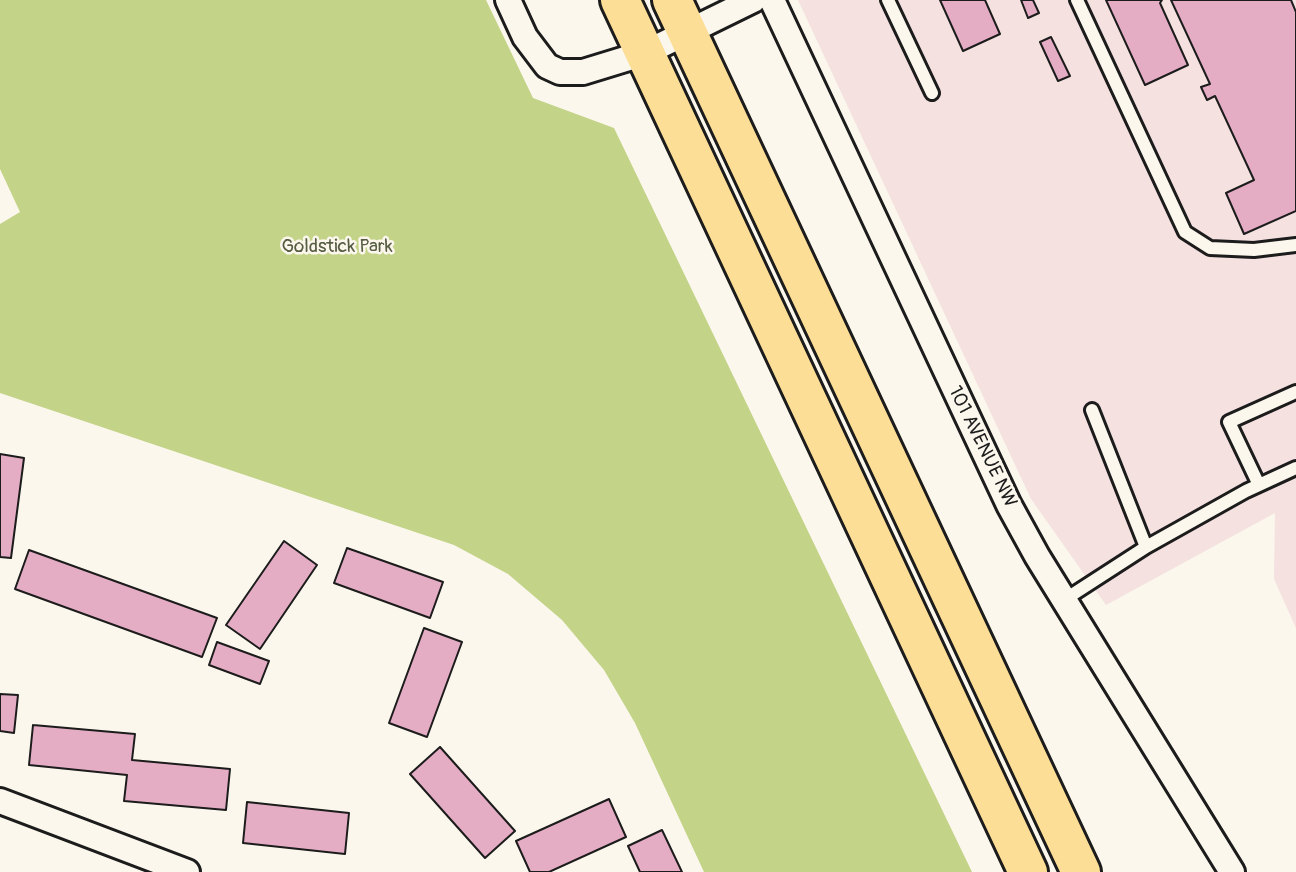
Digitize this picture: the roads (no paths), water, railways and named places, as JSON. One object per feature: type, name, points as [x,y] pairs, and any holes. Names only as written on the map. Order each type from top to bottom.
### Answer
[{"type":"main road","points":[[620,0],[1028,872]]},
{"type":"main road","points":[[680,16],[1081,872]]},
{"type":"street","points":[[508,0],[537,55],[547,66],[559,72],[583,72],[645,53],[680,16],[754,0]]},
{"type":"street","name":"101 AVENUE NW","points":[[772,0],[1009,505],[1064,600],[1232,872]]},
{"type":"street","points":[[0,801],[187,872]]},
{"type":"lane","points":[[888,0],[932,93]]},
{"type":"lane","points":[[1077,0],[1185,232],[1210,248],[1254,250],[1296,245]]},
{"type":"lane","points":[[1259,485],[1229,422],[1296,391]]},
{"type":"lane","points":[[1092,410],[1146,547]]},
{"type":"lane","points":[[1064,600],[1146,547],[1259,485],[1296,468]]},
{"type":"park label","name":"Goldstick Park","points":[[337,247]]}]
